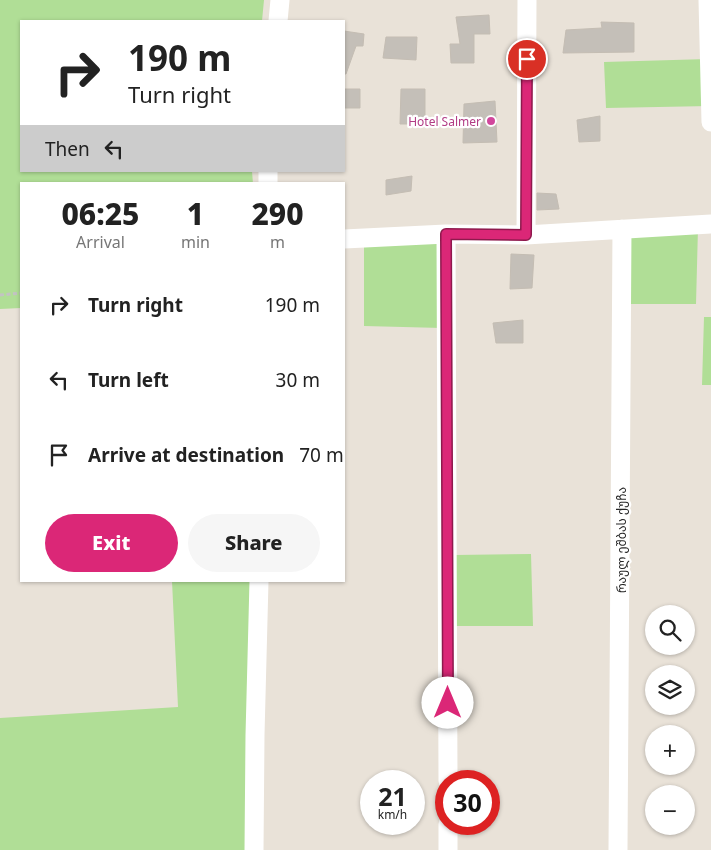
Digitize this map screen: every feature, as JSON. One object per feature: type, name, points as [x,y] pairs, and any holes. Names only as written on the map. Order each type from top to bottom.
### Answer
[{"type":"street","points":[[278,20],[280,0]]},
{"type":"street","points":[[526,235],[527,0]]},
{"type":"street","points":[[708,0],[711,122]]},
{"type":"street","points":[[345,239],[446,234],[526,235],[711,224]]},
{"type":"street","name":"რაულ ეშბას ქუჩა","points":[[618,850],[622,229]]},
{"type":"street","points":[[446,234],[448,770]]},
{"type":"street","points":[[254,850],[259,582]]},
{"type":"street","points":[[448,835],[448,850]]},
{"type":"path","points":[[0,295],[20,293]]},
{"type":"green space","points":[[0,0],[264,0],[262,20],[20,20],[20,172],[252,172],[253,182],[20,182],[20,308],[0,309]]},
{"type":"green space","points":[[708,59],[710,106],[606,108],[604,62]]},
{"type":"green space","points":[[698,228],[696,304],[628,304],[627,232]]},
{"type":"green space","points":[[440,243],[442,328],[364,326],[364,246]]},
{"type":"green space","points":[[704,317],[711,317],[711,385],[702,385]]},
{"type":"green space","points":[[531,554],[533,626],[455,626],[455,555]]},
{"type":"green space","points":[[172,582],[250,582],[247,850],[0,850],[0,718],[178,707]]},
{"type":"building","points":[[489,15],[490,34],[474,34],[474,63],[451,63],[450,44],[460,44],[456,17]]},
{"type":"building","points":[[601,22],[634,23],[634,52],[563,53],[566,30],[602,28]]},
{"type":"building","points":[[345,31],[364,34],[363,46],[356,46],[346,74]]},
{"type":"building","points":[[386,37],[417,37],[416,60],[383,58]]},
{"type":"building","points":[[345,89],[360,89],[360,108],[345,108]]},
{"type":"building","points":[[401,89],[425,89],[425,124],[400,124]]},
{"type":"building","points":[[495,101],[497,142],[463,143],[464,104]]},
{"type":"building","points":[[600,116],[600,141],[579,142],[577,120]]},
{"type":"building","points":[[412,176],[411,191],[386,195],[386,180]]},
{"type":"building","points":[[537,193],[556,194],[559,209],[537,210]]},
{"type":"building","points":[[511,254],[534,255],[532,288],[510,289]]},
{"type":"building","points":[[523,320],[523,343],[496,343],[493,323]]},
{"type":"place","name":"Hotel Salmer","points":[[491,121]]},
{"type":"route","points":[[448,703],[446,234],[526,235],[527,59]]}]
